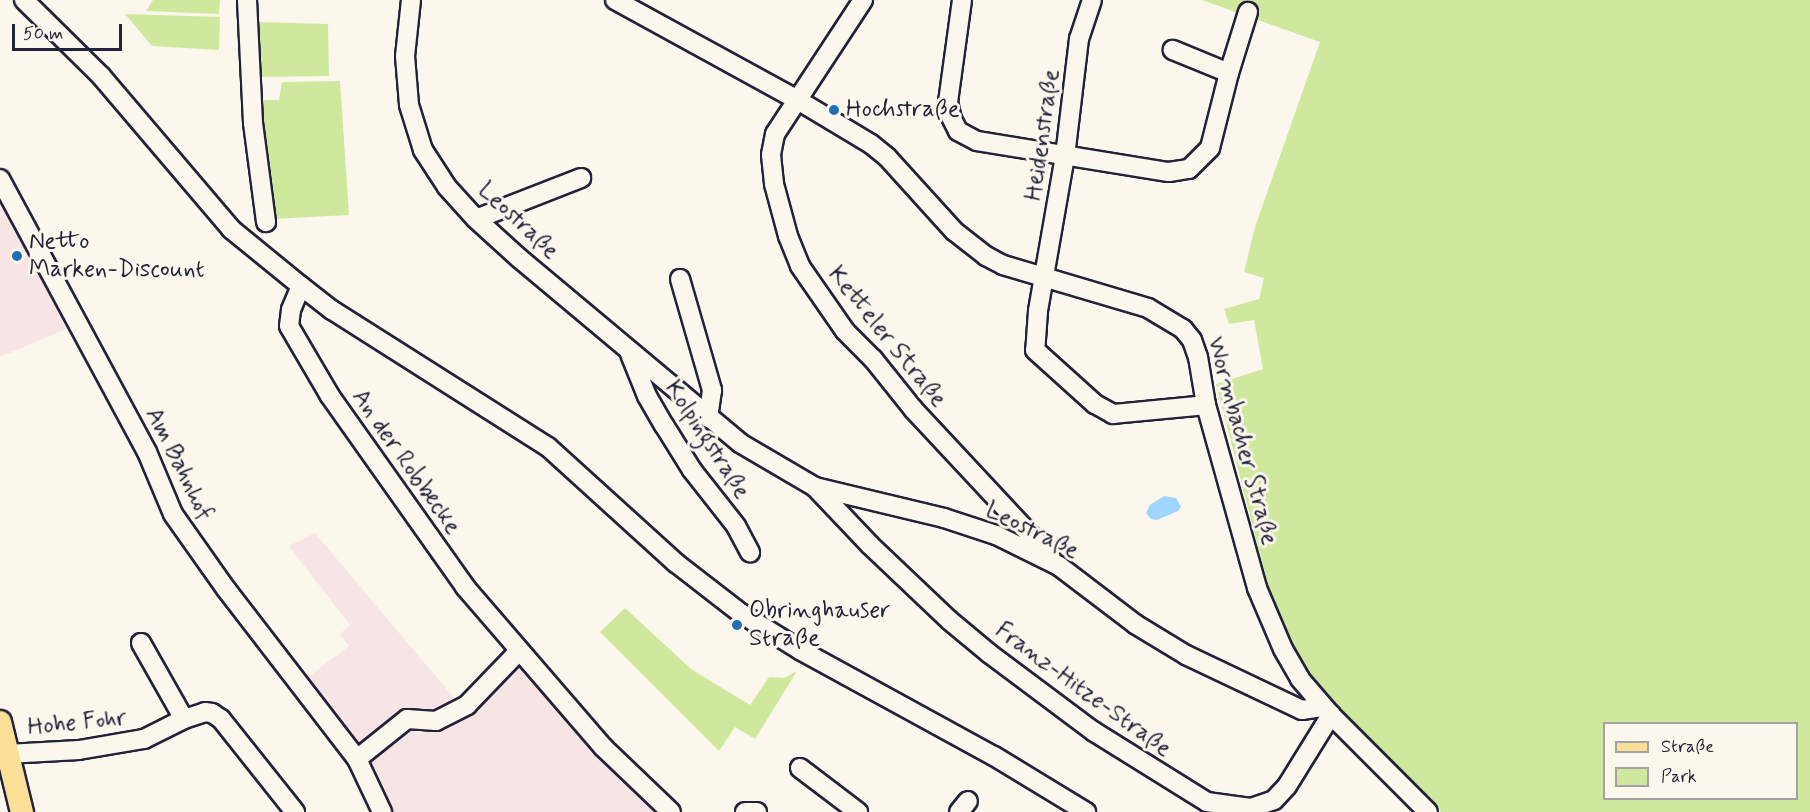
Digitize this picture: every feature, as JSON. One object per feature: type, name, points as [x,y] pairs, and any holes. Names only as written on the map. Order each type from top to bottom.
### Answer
[{"type":"main road","points":[[0,722],[21,812]]},
{"type":"street","points":[[24,0],[101,76],[231,229],[301,286],[333,310],[548,447],[670,558],[742,614],[819,661],[994,756],[1086,812]]},
{"type":"street","points":[[247,0],[254,123],[266,222]]},
{"type":"street","name":"Leostraße","points":[[411,0],[405,74],[414,126],[423,150],[447,187],[476,219],[629,352],[708,417],[760,456],[815,487],[944,518],[996,536],[1059,566],[1136,624],[1186,655],[1302,710],[1328,711]]},
{"type":"street","name":"Wormbacher Straße","points":[[615,0],[796,99],[871,144],[887,157],[954,231],[971,246],[1003,265],[1148,308],[1183,329],[1192,340],[1198,357],[1206,405],[1267,615],[1291,664],[1328,711],[1428,812]]},
{"type":"street","name":"Ketteler Straße","points":[[863,0],[775,134],[771,155],[774,184],[788,236],[800,266],[844,331],[873,359],[913,408],[1059,566]]},
{"type":"street","points":[[963,0],[948,102],[958,131],[977,141],[1169,172],[1190,168],[1210,148],[1229,73],[1248,12]]},
{"type":"street","name":"Heidenstraße","points":[[1092,0],[1080,39],[1065,156],[1044,278],[1035,350],[1095,404],[1113,414],[1206,405]]},
{"type":"street","points":[[1173,50],[1229,73]]},
{"type":"street","points":[[476,219],[581,178]]},
{"type":"street","name":"Am Bahnhof","points":[[0,179],[147,452],[173,514],[226,588],[357,759],[382,812]]},
{"type":"street","points":[[680,279],[712,390],[708,417]]},
{"type":"street","name":"An der Robbecke","points":[[301,286],[289,318],[289,326],[296,342],[330,396],[465,587],[518,652],[603,747],[671,812]]},
{"type":"street","name":"Kolpingstraße","points":[[629,352],[647,396],[664,425],[692,470],[736,526],[750,552]]},
{"type":"street","name":"Franz-Hitze-Straße","points":[[815,487],[870,545],[949,620],[990,654],[1103,738],[1207,802],[1251,808],[1274,800],[1287,786],[1328,711]]},
{"type":"street","points":[[141,643],[183,719]]},
{"type":"street","points":[[357,759],[406,719],[436,722],[467,705],[518,652]]},
{"type":"street","name":"Hohe Fohr","points":[[7,754],[79,750],[144,739],[183,719],[205,712],[212,713],[221,719],[284,809]]},
{"type":"street","points":[[800,768],[858,812]]},
{"type":"street","points":[[745,812],[757,812]]},
{"type":"shaded area","name":"Netto Marken-Discount","points":[[0,191],[73,326],[0,357]]},
{"type":"shaded area","points":[[315,533],[454,698],[427,717],[415,710],[402,712],[417,735],[455,720],[517,661],[600,761],[656,812],[387,812],[304,680],[349,646],[340,634],[350,625],[289,546]]},
{"type":"green space","points":[[153,0],[220,0],[219,14],[146,11]]},
{"type":"green space","points":[[1202,0],[1810,0],[1810,812],[1441,812],[1433,800],[1343,714],[1282,639],[1216,384],[1263,369],[1254,320],[1229,324],[1224,309],[1259,299],[1264,278],[1244,272],[1255,227],[1320,42]]},
{"type":"green space","points":[[125,14],[220,17],[219,50],[152,46]]},
{"type":"green space","points":[[258,22],[328,24],[329,76],[258,77]]},
{"type":"green space","points":[[340,81],[349,215],[271,219],[258,100],[279,100],[282,82]]},
{"type":"green space","points":[[625,608],[691,669],[750,705],[769,677],[784,678],[797,671],[755,739],[735,727],[719,751],[600,632]]},
{"type":"water","points":[[1164,496],[1176,498],[1181,507],[1178,511],[1157,520],[1151,519],[1146,513],[1150,505]]},
{"type":"place","name":"Hochstraße","points":[[834,110]]},
{"type":"place","name":"Netto Marken-Discount","points":[[17,256]]},
{"type":"place","name":"Obringhauser Straße","points":[[737,625]]}]
